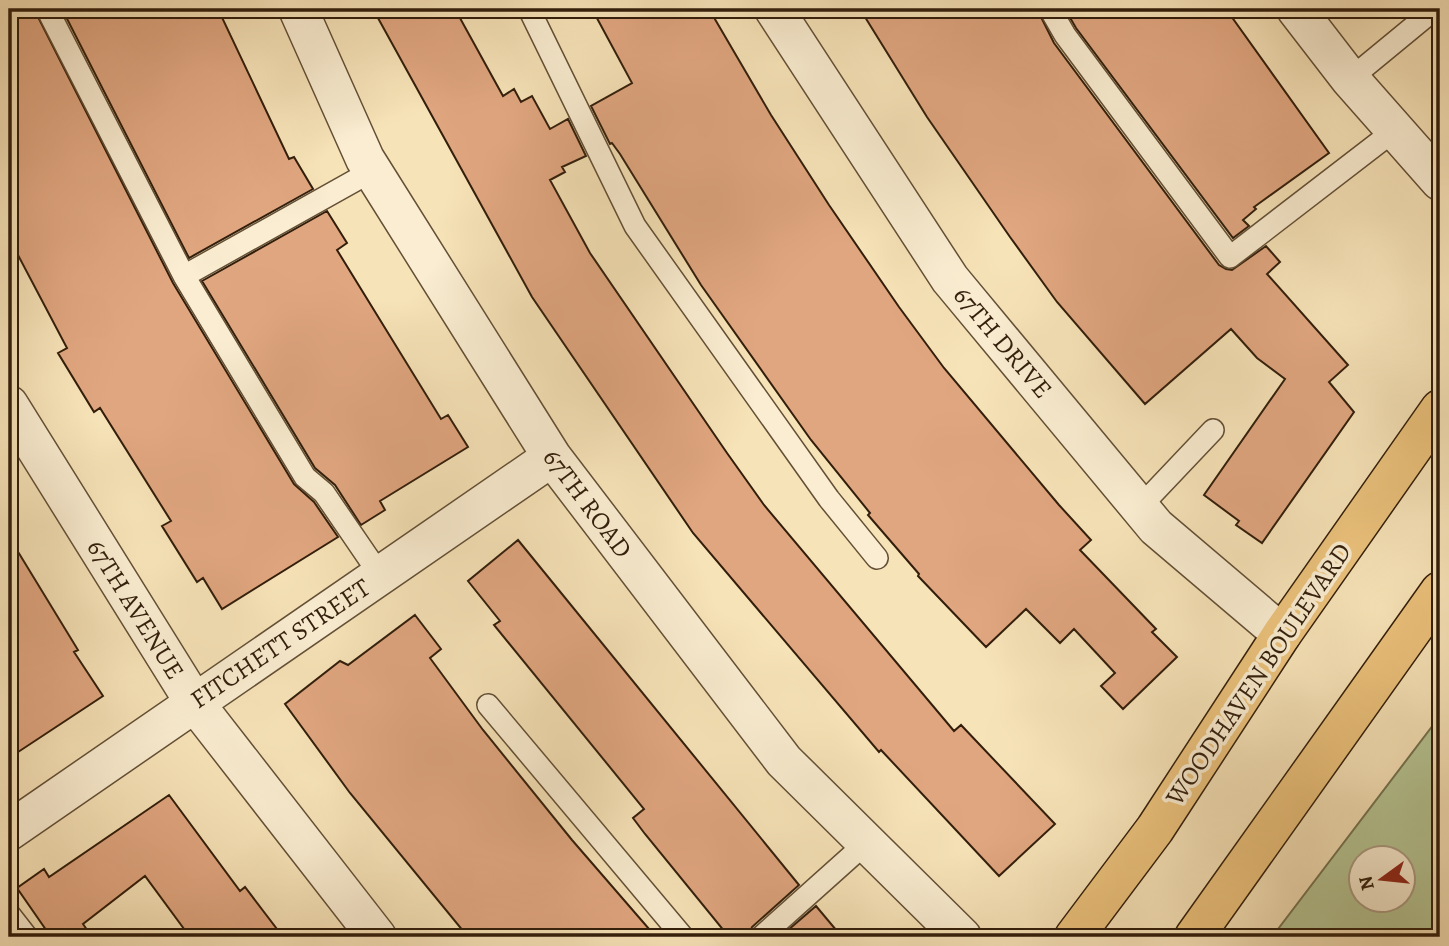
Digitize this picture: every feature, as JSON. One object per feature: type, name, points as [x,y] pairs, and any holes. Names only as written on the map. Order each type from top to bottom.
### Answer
[{"type":"main road","name":"WOODHAVEN BOULEVARD","points":[[1074,937],[1155,829],[1282,634],[1440,409]]},
{"type":"main road","points":[[1194,937],[1440,591]]},
{"type":"street","name":"67TH ROAD","points":[[298,9],[365,159],[552,457],[784,761],[962,937]]},
{"type":"street","name":"67TH DRIVE","points":[[774,9],[950,279],[1156,527],[1282,634]]},
{"type":"street","points":[[1296,9],[1350,79],[1440,181]]},
{"type":"street","name":"67TH AVENUE","points":[[9,405],[194,702],[377,937]]},
{"type":"street","name":"FITCHETT STREET","points":[[9,831],[552,457]]},
{"type":"lane","points":[[47,9],[184,276],[305,477],[324,493],[380,575]]},
{"type":"lane","points":[[529,9],[635,226],[829,499],[877,558]]},
{"type":"lane","points":[[1049,9],[1065,35],[1230,257],[1395,130]]},
{"type":"lane","points":[[1350,79],[1435,9]]},
{"type":"lane","points":[[184,276],[372,171]]},
{"type":"lane","points":[[1140,507],[1213,430]]},
{"type":"lane","points":[[488,705],[684,937]]},
{"type":"lane","points":[[761,937],[866,843]]},
{"type":"lane","points":[[9,915],[27,937]]},
{"type":"green space","points":[[1440,716],[1440,937],[1272,937]]},
{"type":"building","points":[[9,9],[34,9],[173,283],[294,484],[314,502],[338,537],[222,609],[203,578],[197,582],[162,526],[171,521],[100,408],[94,412],[58,353],[67,348],[9,238]]},
{"type":"building","points":[[62,9],[218,9],[289,159],[294,157],[313,189],[189,258]]},
{"type":"building","points":[[373,9],[455,9],[503,96],[514,89],[521,102],[532,96],[550,129],[568,119],[586,156],[562,167],[565,172],[550,180],[590,253],[727,453],[764,505],[954,731],[961,725],[1055,824],[999,876],[881,750],[879,752],[693,533],[532,297]]},
{"type":"building","points":[[592,9],[709,9],[771,115],[899,307],[944,368],[1091,540],[1080,550],[1156,629],[1152,632],[1177,657],[1123,709],[1101,686],[1115,673],[1074,629],[1060,643],[1026,609],[986,647],[918,576],[811,440],[701,285],[620,154],[612,143],[610,144],[591,106],[632,83]]},
{"type":"building","points":[[860,9],[1037,9],[1054,43],[1219,265],[1232,270],[1266,246],[1280,262],[1267,274],[1348,365],[1329,382],[1354,412],[1262,543],[1236,525],[1239,521],[1204,495],[1285,379],[1257,358],[1231,329],[1145,404],[1057,302],[1010,237],[927,117]]},
{"type":"building","points":[[1065,9],[1226,9],[1329,153],[1254,207],[1256,209],[1243,220],[1249,226],[1233,238],[1076,28]]},
{"type":"building","points":[[327,211],[347,243],[337,250],[441,419],[448,415],[468,447],[380,501],[385,510],[361,525],[335,485],[315,468],[202,281]]},
{"type":"building","points":[[9,537],[78,650],[74,652],[103,696],[9,758]]},
{"type":"building","points":[[518,540],[799,885],[752,927],[748,937],[729,937],[645,834],[633,818],[644,809],[494,625],[500,621],[468,581]]},
{"type":"building","points":[[415,615],[441,649],[430,658],[483,730],[572,840],[656,937],[468,937],[350,793],[285,704],[340,661],[348,665]]},
{"type":"building","points":[[169,795],[240,891],[245,887],[283,937],[190,937],[145,876],[83,924],[92,937],[51,937],[17,888],[44,869],[49,877]]},
{"type":"building","points":[[816,906],[842,937],[780,937]]}]
